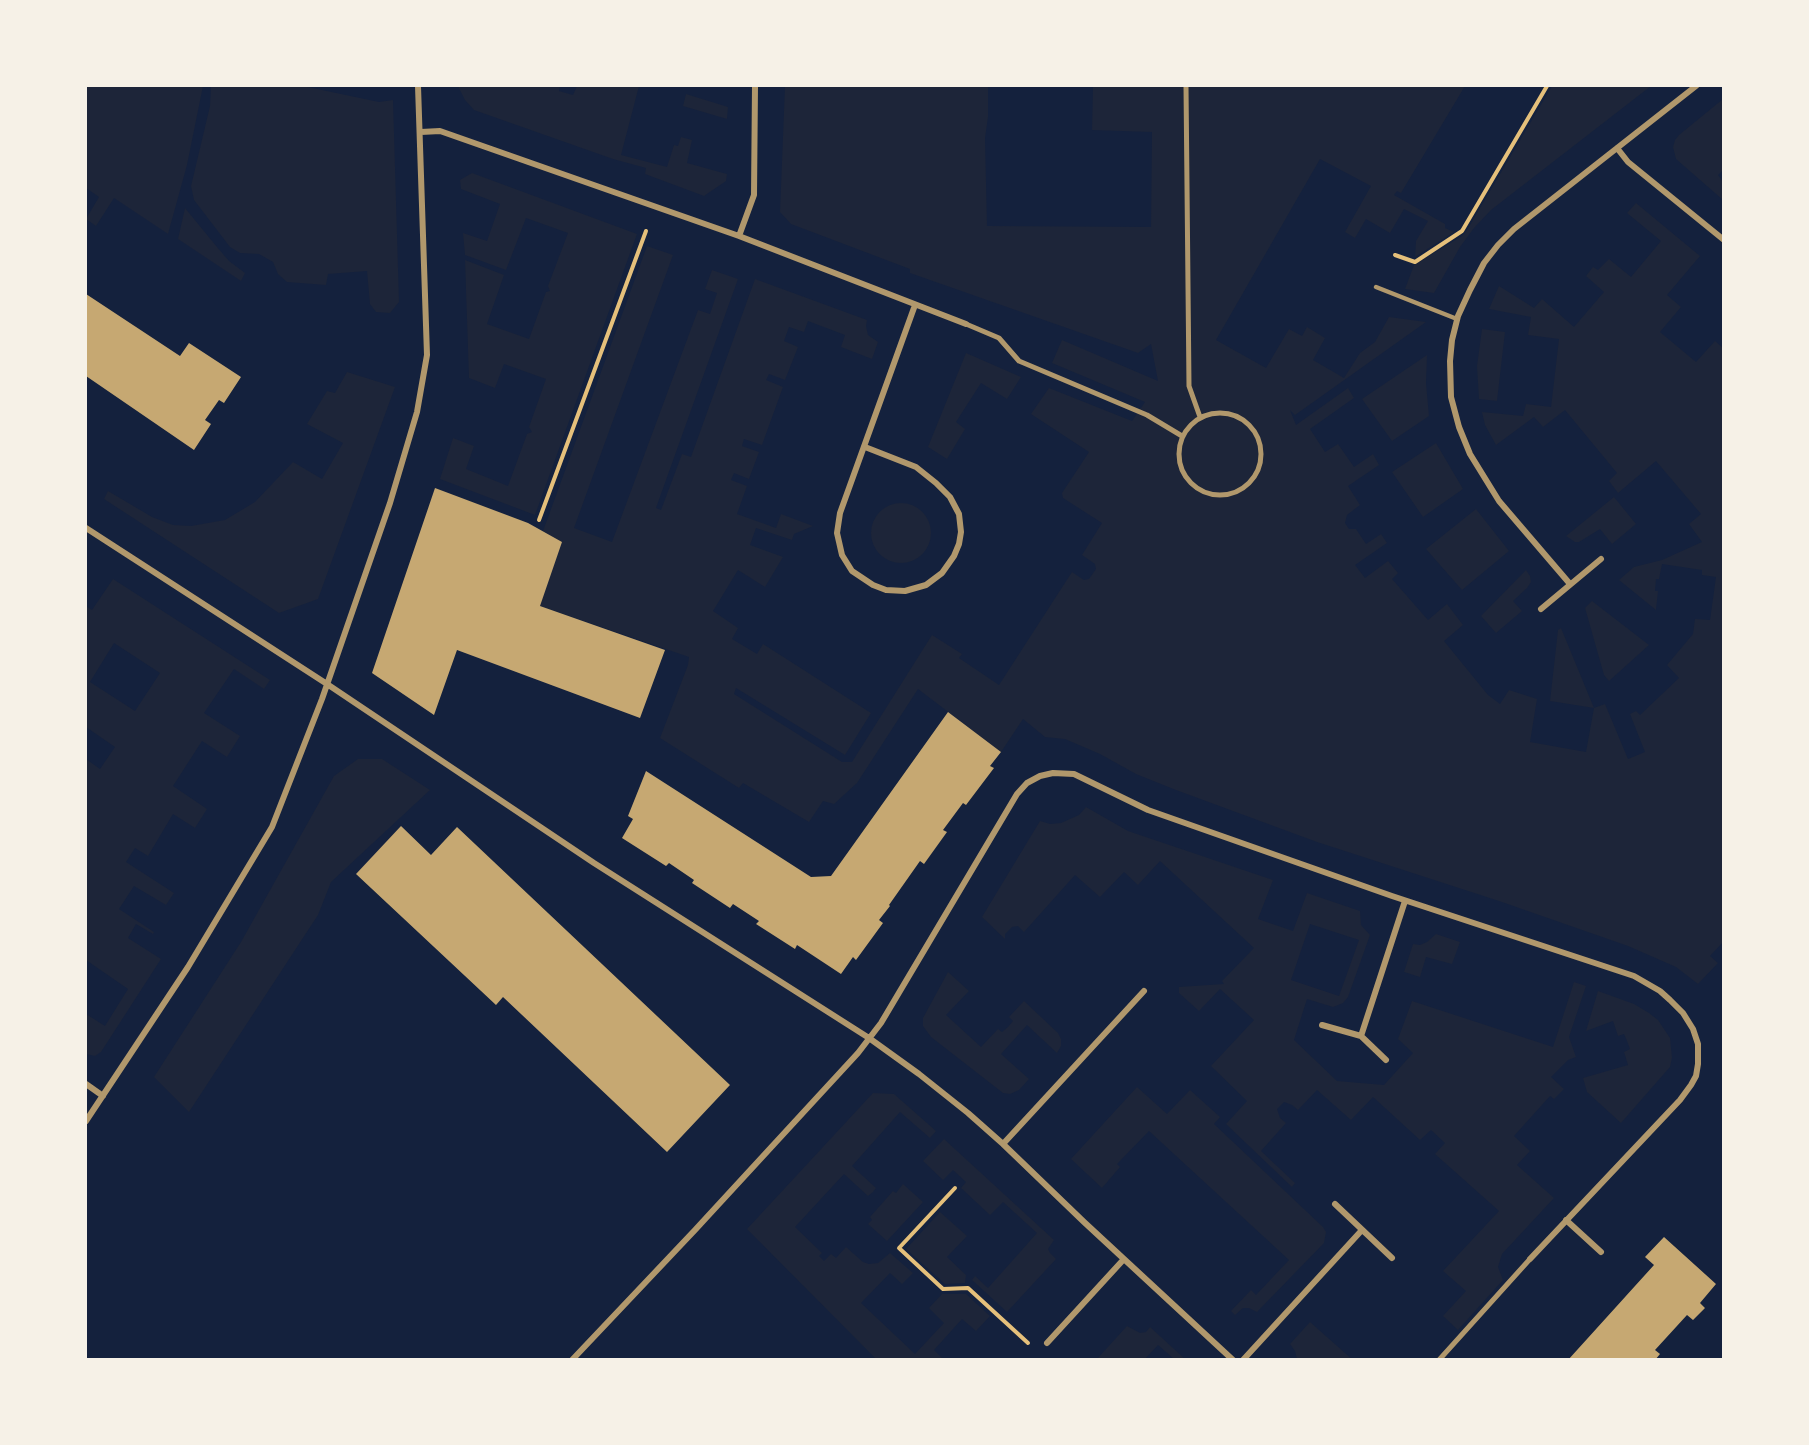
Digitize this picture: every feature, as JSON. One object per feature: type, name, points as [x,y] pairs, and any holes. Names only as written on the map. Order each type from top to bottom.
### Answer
[{"type":"street","points":[[86,1121],[188,967],[272,827],[327,684],[390,503],[417,412],[427,355],[418,86]]},
{"type":"street","points":[[739,236],[754,195],[755,86]]},
{"type":"street","points":[[1186,86],[1189,386],[1200,417]]},
{"type":"street","points":[[1570,584],[1499,501],[1464,439],[1451,397],[1450,361],[1457,319],[1484,263],[1514,229],[1696,86]]},
{"type":"street","points":[[421,132],[440,131],[739,236],[966,324],[999,338],[1019,361],[1147,415],[1182,436]]},
{"type":"street","points":[[1617,148],[1628,162],[1724,240]]},
{"type":"street","points":[[865,447],[916,467],[950,497],[958,514],[961,532],[954,556],[942,573],[926,585],[905,591],[886,591],[873,585],[852,571],[842,555],[837,533],[840,513],[915,305]]},
{"type":"street","points":[[1216,412],[1225,413],[1240,418],[1252,428],[1261,451],[1259,467],[1253,479],[1243,489],[1217,496],[1204,493],[1192,486],[1184,476],[1179,463],[1178,449],[1189,425],[1200,417],[1216,412]]},
{"type":"street","points":[[86,528],[327,684],[594,863],[869,1038],[936,1087],[1003,1144],[1233,1359]]},
{"type":"street","points":[[1541,609],[1600,559]]},
{"type":"street","points":[[572,1359],[858,1053],[881,1023],[1017,794],[1027,783],[1046,775],[1064,772],[1074,774],[1148,810],[1405,901],[1634,976],[1660,991],[1683,1013],[1694,1031],[1698,1047],[1698,1064],[1691,1085],[1680,1100],[1439,1359]]},
{"type":"street","points":[[1360,1036],[1405,901]]},
{"type":"street","points":[[1003,1144],[1144,991]]},
{"type":"street","points":[[1322,1024],[1360,1036],[1386,1060]]},
{"type":"street","points":[[86,1084],[103,1096]]},
{"type":"street","points":[[1335,1204],[1392,1258]]},
{"type":"street","points":[[1566,1220],[1600,1252]]},
{"type":"street","points":[[1244,1359],[1362,1230]]},
{"type":"street","points":[[1047,1343],[1124,1259]]},
{"type":"lane","points":[[1376,287],[1457,319]]},
{"type":"path","points":[[1395,255],[1415,262],[1462,231],[1547,86]]},
{"type":"path","points":[[539,520],[646,231]]},
{"type":"path","points":[[955,1188],[899,1248],[943,1289],[968,1288],[1031,1345]]},
{"type":"shaded area","points":[[86,86],[203,86],[187,165],[168,234],[114,198],[96,226],[86,219],[99,197],[86,188]]},
{"type":"shaded area","points":[[211,86],[303,86],[379,102],[393,100],[399,302],[390,313],[376,312],[370,304],[367,271],[328,274],[326,285],[287,282],[278,274],[273,262],[259,254],[240,253],[230,247],[194,200],[191,186],[210,106]]},
{"type":"shaded area","points":[[458,86],[560,86],[559,91],[573,95],[577,86],[639,86],[621,155],[667,167],[674,145],[678,146],[681,137],[692,140],[687,163],[727,174],[726,181],[704,196],[645,174],[646,168],[613,159],[474,110],[465,100]]},
{"type":"shaded area","points":[[785,86],[988,86],[985,138],[987,226],[1151,227],[1152,132],[1092,130],[1093,86],[1465,86],[1401,193],[1397,191],[1394,195],[1445,224],[1445,228],[1454,232],[1415,257],[1416,241],[1428,221],[1404,209],[1390,233],[1366,219],[1355,238],[1345,232],[1371,186],[1320,159],[1216,340],[1266,368],[1289,329],[1302,336],[1307,327],[1325,338],[1313,360],[1344,378],[1360,353],[1375,342],[1389,317],[1426,322],[1295,415],[1290,410],[1296,425],[1348,388],[1354,398],[1310,429],[1325,452],[1338,444],[1354,467],[1373,454],[1379,465],[1348,486],[1360,505],[1347,515],[1345,523],[1349,529],[1356,529],[1366,544],[1381,534],[1387,543],[1355,565],[1365,578],[1388,561],[1398,573],[1392,579],[1428,620],[1447,604],[1463,625],[1444,641],[1488,695],[1500,704],[1509,690],[1537,699],[1530,742],[1586,752],[1594,708],[1605,704],[1628,759],[1645,752],[1630,714],[1636,711],[1640,715],[1679,678],[1667,665],[1693,634],[1695,619],[1710,620],[1716,577],[1702,575],[1702,570],[1662,564],[1659,579],[1656,579],[1655,591],[1658,591],[1656,610],[1619,580],[1634,567],[1662,560],[1702,542],[1689,524],[1701,514],[1656,461],[1618,493],[1609,481],[1617,473],[1565,410],[1543,427],[1534,417],[1496,445],[1485,425],[1482,412],[1523,416],[1526,404],[1551,407],[1559,339],[1528,335],[1531,317],[1489,309],[1499,286],[1534,308],[1542,299],[1574,327],[1604,292],[1586,276],[1593,267],[1598,270],[1609,259],[1631,277],[1661,241],[1627,213],[1636,203],[1700,256],[1667,295],[1681,307],[1660,332],[1696,362],[1715,341],[1723,348],[1724,941],[1710,956],[1718,963],[1698,984],[1676,967],[1628,946],[1317,842],[1176,790],[1136,774],[1100,754],[1065,739],[1045,737],[1023,719],[1001,752],[918,689],[857,783],[834,804],[823,801],[809,822],[743,783],[739,788],[660,738],[689,657],[540,606],[562,543],[543,531],[647,246],[673,255],[574,528],[612,542],[698,310],[710,314],[717,293],[705,289],[712,270],[738,279],[656,508],[661,510],[682,454],[691,457],[755,279],[867,320],[868,335],[878,342],[872,359],[841,347],[845,335],[808,321],[804,332],[789,327],[784,341],[798,347],[785,380],[769,374],[766,380],[783,387],[762,445],[744,439],[742,446],[759,452],[749,479],[734,473],[731,480],[747,486],[737,514],[776,528],[781,514],[813,526],[794,534],[792,540],[756,528],[750,545],[783,557],[765,587],[738,570],[713,611],[738,628],[732,639],[757,654],[763,644],[871,713],[845,755],[736,688],[734,694],[842,762],[852,762],[932,635],[962,654],[959,658],[999,685],[1072,572],[1084,580],[1089,579],[1096,569],[1095,564],[1082,555],[1102,523],[1063,498],[1062,493],[1089,452],[1031,414],[1049,388],[1132,421],[1145,402],[1052,363],[1062,340],[1158,381],[1151,344],[1138,353],[910,273],[910,269],[791,224],[780,212]]},
{"type":"shaded area","points":[[1552,86],[1651,86],[1491,210],[1460,247],[1434,293],[1405,289],[1414,265],[1462,236],[1467,230]]},
{"type":"shaded area","points":[[686,94],[728,107],[727,119],[683,106]]},
{"type":"shaded area","points":[[1723,99],[1723,170],[1718,175],[1723,182],[1723,200],[1676,159],[1673,147],[1679,135]]},
{"type":"shaded area","points":[[472,173],[637,234],[535,515],[440,479],[453,438],[474,446],[466,469],[508,486],[527,434],[532,432],[529,427],[546,379],[504,364],[495,388],[469,378],[465,260],[504,275],[487,324],[529,339],[546,292],[550,291],[548,286],[568,233],[526,218],[506,270],[465,255],[463,233],[487,241],[500,204],[461,189],[460,180]]},
{"type":"shaded area","points":[[185,208],[229,261],[245,273],[241,281],[178,239]]},
{"type":"shaded area","points":[[1482,329],[1505,332],[1497,401],[1479,399],[1477,366]]},
{"type":"shaded area","points":[[966,353],[1021,377],[1007,399],[981,383],[956,422],[965,429],[947,459],[928,447]]},
{"type":"shaded area","points":[[1427,355],[1426,383],[1429,416],[1392,441],[1362,399]]},
{"type":"shaded area","points":[[347,372],[395,387],[318,599],[279,613],[104,499],[108,491],[152,517],[173,525],[191,526],[225,520],[255,502],[293,462],[322,479],[343,443],[307,424],[327,391],[335,393]]},
{"type":"shaded area","points":[[1436,443],[1463,489],[1423,517],[1392,472]]},
{"type":"shaded area","points":[[1614,497],[1636,524],[1612,544],[1600,529],[1579,542],[1566,536]]},
{"type":"shaded area","points":[[901,503],[918,508],[926,516],[931,533],[926,550],[918,558],[901,563],[884,558],[876,550],[871,533],[876,516],[884,508]]},
{"type":"shaded area","points":[[1476,509],[1509,551],[1462,590],[1426,549]]},
{"type":"shaded area","points":[[1526,570],[1531,582],[1513,601],[1522,611],[1496,633],[1481,616]]},
{"type":"shaded area","points":[[113,579],[270,680],[264,689],[234,669],[204,713],[240,736],[227,757],[202,741],[173,786],[207,809],[195,828],[173,814],[148,856],[135,848],[126,862],[174,893],[166,905],[134,886],[119,909],[154,932],[153,934],[136,924],[128,938],[161,959],[101,1052],[95,1056],[86,1054],[86,1014],[105,1026],[128,989],[86,960],[86,759],[100,769],[115,747],[86,727],[86,606],[92,610]],"holes":[[[114,643],[160,673],[135,711],[90,682]]]},
{"type":"shaded area","points":[[1592,601],[1649,645],[1609,681],[1604,675],[1585,608]]},
{"type":"shaded area","points":[[1561,628],[1594,708],[1550,701],[1558,630]]},
{"type":"shaded area","points":[[358,759],[382,759],[430,790],[331,882],[318,915],[189,1112],[154,1077],[241,942],[334,776]]},
{"type":"shaded area","points":[[1086,807],[1128,831],[1273,880],[1258,919],[1293,931],[1307,893],[1360,911],[1361,925],[1370,935],[1348,997],[1343,1003],[1333,1007],[1307,999],[1294,1040],[1337,1081],[1384,1085],[1413,1053],[1398,1039],[1412,1001],[1553,1047],[1574,982],[1586,986],[1569,1037],[1576,1057],[1568,1060],[1551,1077],[1564,1089],[1554,1099],[1550,1096],[1514,1136],[1530,1151],[1517,1165],[1554,1198],[1502,1254],[1498,1267],[1503,1280],[1458,1330],[1443,1316],[1466,1291],[1443,1271],[1499,1211],[1435,1154],[1445,1143],[1431,1130],[1420,1140],[1373,1097],[1351,1120],[1317,1090],[1298,1110],[1284,1102],[1277,1109],[1280,1118],[1286,1123],[1261,1151],[1295,1183],[1292,1187],[1226,1124],[1247,1101],[1211,1066],[1254,1020],[1220,989],[1199,1011],[1179,993],[1179,987],[1224,984],[1222,981],[1254,948],[1160,861],[1138,885],[1124,872],[1100,897],[1075,875],[1024,932],[1018,926],[1012,927],[1005,934],[1005,939],[982,917],[1040,821],[1050,824],[1061,823],[1079,815]],"holes":[[[1310,924],[1359,940],[1339,996],[1291,980]]]},
{"type":"shaded area","points":[[1436,934],[1460,942],[1452,964],[1426,957],[1420,977],[1404,972],[1413,944],[1420,945],[1427,942]]},
{"type":"shaded area","points":[[948,972],[969,991],[946,1015],[981,1047],[998,1029],[1002,1032],[1008,1027],[1013,1021],[1009,1017],[1024,1001],[1058,1033],[1061,1046],[1057,1053],[1027,1025],[1001,1054],[1029,1079],[1019,1090],[1010,1094],[1003,1093],[931,1037],[923,1026],[923,1018]]},
{"type":"shaded area","points":[[1598,991],[1634,1004],[1649,1013],[1658,1020],[1670,1038],[1672,1058],[1670,1067],[1621,1123],[1587,1092],[1583,1078],[1628,1065],[1624,1052],[1630,1049],[1624,1034],[1618,1036],[1613,1021],[1586,1031]]},
{"type":"shaded area","points":[[1137,1087],[1167,1114],[1190,1090],[1220,1117],[1214,1124],[1326,1232],[1324,1243],[1257,1312],[1243,1308],[1235,1315],[1231,1311],[1251,1290],[1256,1295],[1289,1260],[1149,1131],[1117,1164],[1120,1167],[1102,1188],[1071,1159]]},
{"type":"shaded area","points":[[873,1093],[894,1094],[936,1131],[930,1138],[900,1112],[852,1166],[876,1188],[873,1192],[868,1196],[844,1174],[795,1227],[822,1253],[819,1256],[824,1261],[831,1254],[836,1258],[846,1247],[863,1262],[869,1264],[878,1263],[890,1253],[913,1273],[902,1284],[890,1273],[861,1303],[915,1354],[944,1323],[929,1308],[942,1294],[966,1294],[990,1316],[976,1331],[962,1319],[934,1350],[943,1359],[876,1359],[747,1229]]},
{"type":"shaded area","points":[[944,1139],[1054,1240],[1048,1249],[1056,1259],[1007,1312],[972,1280],[975,1276],[988,1288],[1037,1233],[1003,1202],[990,1215],[961,1188],[966,1182],[953,1170],[943,1180],[923,1161]]},
{"type":"shaded area","points":[[903,1184],[923,1202],[887,1241],[868,1224],[872,1220],[870,1217],[893,1191],[896,1193]]},
{"type":"shaded area","points":[[940,1212],[967,1236],[947,1257],[966,1275],[965,1283],[945,1284],[906,1249]]},
{"type":"shaded area","points":[[1310,1322],[1352,1359],[1297,1359],[1290,1344]]},
{"type":"shaded area","points":[[1127,1326],[1140,1333],[1146,1332],[1150,1327],[1185,1359],[1174,1359],[1158,1345],[1145,1359],[1097,1359]]},
{"type":"building","points":[[86,294],[180,356],[189,343],[241,377],[224,403],[219,400],[205,420],[211,424],[194,450],[86,376]]},
{"type":"building","points":[[435,488],[528,523],[562,542],[540,606],[665,650],[640,718],[457,650],[434,715],[372,673]]},
{"type":"building","points":[[948,712],[1001,752],[990,766],[994,768],[966,805],[963,803],[943,830],[947,832],[924,864],[920,861],[889,905],[879,920],[883,923],[856,960],[853,957],[841,974],[797,945],[795,949],[756,924],[759,921],[733,904],[730,908],[692,883],[694,880],[669,863],[666,866],[622,838],[633,819],[628,816],[646,771],[811,877],[831,876]]},
{"type":"building","points":[[401,826],[431,855],[457,827],[730,1085],[667,1152],[503,997],[496,1005],[356,874]]},
{"type":"building","points":[[1664,1237],[1716,1284],[1700,1303],[1705,1308],[1693,1320],[1687,1315],[1655,1350],[1660,1354],[1655,1360],[1568,1360],[1654,1265],[1645,1257]]}]
